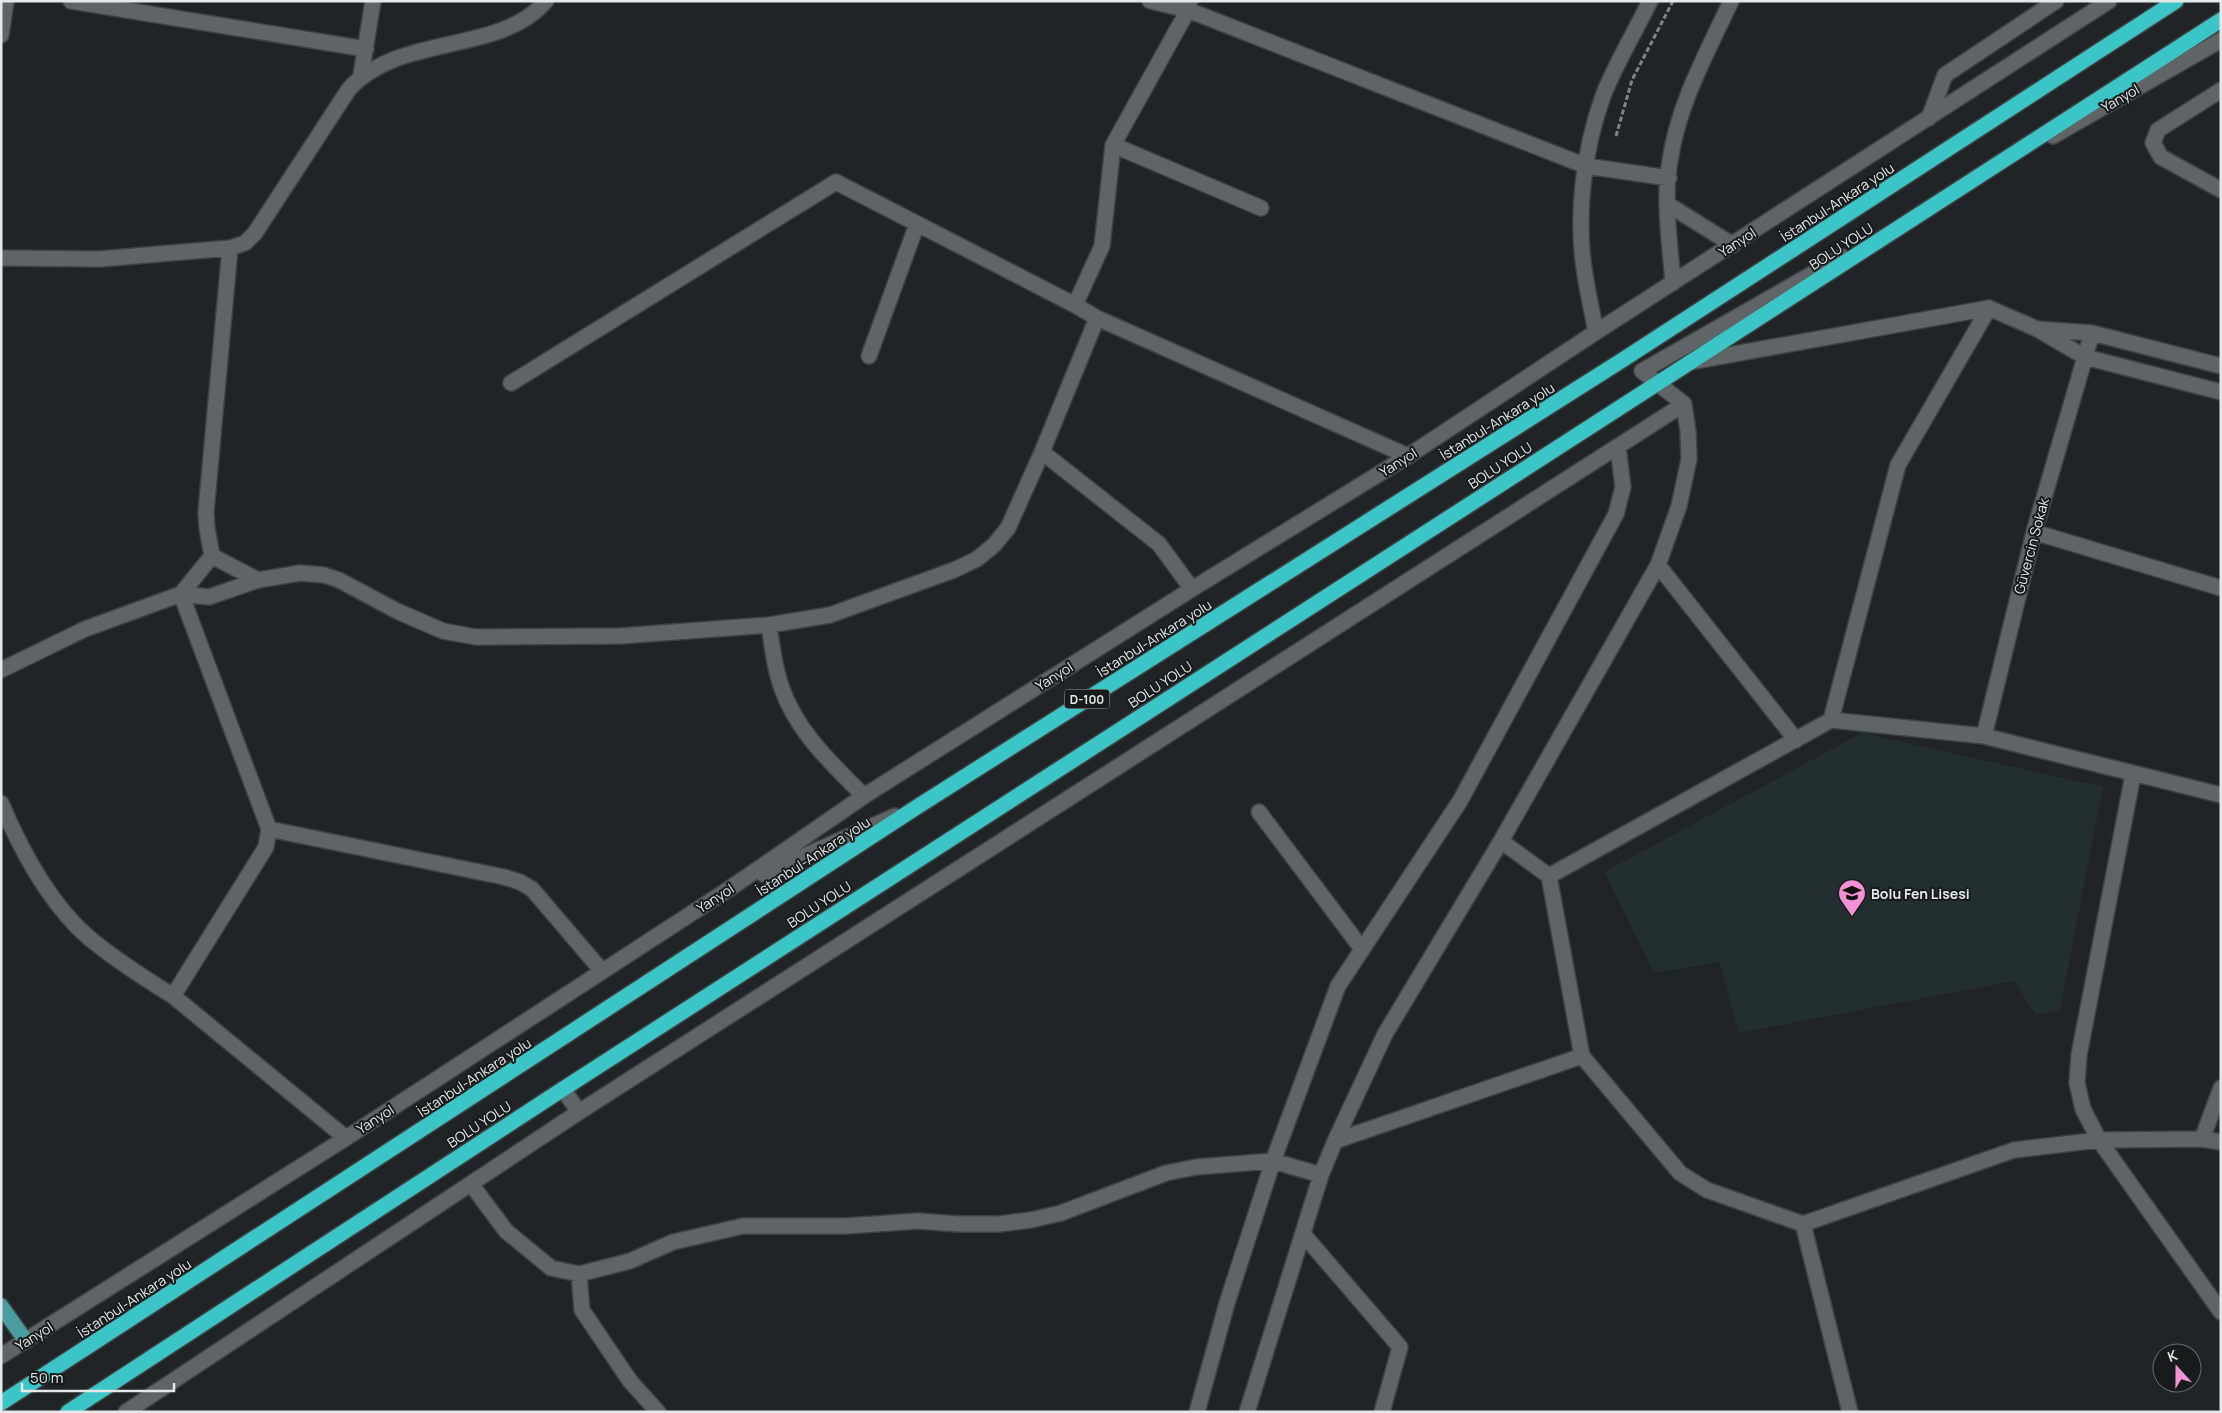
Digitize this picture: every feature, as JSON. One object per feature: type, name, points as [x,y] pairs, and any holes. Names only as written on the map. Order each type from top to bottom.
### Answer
[{"type":"highway","name":"İstanbul-Ankara yolu","points":[[1,1403],[920,805],[1624,360],[2176,1]]},
{"type":"highway","name":"BOLU YOLU","points":[[68,1412],[563,1089],[2221,20]]},
{"type":"highway","points":[[1,1390],[86,1348]]},
{"type":"highway","points":[[77,1412],[137,1368]]},
{"type":"main road","points":[[1,1306],[26,1341]]},
{"type":"street","points":[[1,35],[6,1]]},
{"type":"street","points":[[71,1],[146,7],[366,49]]},
{"type":"street","points":[[361,76],[373,1]]},
{"type":"street","points":[[1,258],[100,259],[230,248],[245,243],[255,233],[349,89],[361,76],[382,63],[420,50],[489,34],[515,24],[539,9],[546,1]]},
{"type":"street","points":[[1150,1],[1189,6],[1586,166],[1669,178]]},
{"type":"street","points":[[1596,332],[1584,268],[1582,243],[1581,211],[1586,166],[1603,96],[1650,1]]},
{"type":"street","points":[[1673,283],[1667,204],[1669,162],[1687,96],[1731,1]]},
{"type":"street","points":[[1929,118],[1945,75],[2056,1]]},
{"type":"street","name":"Yanyol","points":[[1,1356],[346,1138],[729,889],[864,796],[1192,589],[1408,456],[1596,332],[2109,1]]},
{"type":"street","points":[[1075,305],[1102,246],[1113,145],[1189,6]]},
{"type":"street","name":"Yanyol","points":[[1642,371],[2221,40]]},
{"type":"street","points":[[2221,90],[2158,130],[2153,143],[2161,157],[2221,190]]},
{"type":"street","points":[[1113,145],[1261,208]]},
{"type":"street","points":[[511,383],[836,182],[1097,318],[1408,456]]},
{"type":"street","points":[[1667,204],[1733,245]]},
{"type":"street","points":[[869,356],[917,224]]},
{"type":"street","points":[[212,556],[206,512],[230,248]]},
{"type":"street","points":[[1831,720],[1898,465],[1988,308]]},
{"type":"street","points":[[1642,371],[1988,308],[2037,329],[2085,357],[2221,392]]},
{"type":"street","points":[[1,670],[85,629],[180,594],[209,597],[258,580],[300,573],[324,575],[339,580],[397,611],[443,631],[476,637],[620,636],[769,625],[830,615],[954,570],[977,559],[994,545],[1008,528],[1042,452],[1097,318]]},
{"type":"street","points":[[2037,329],[2092,332],[2221,366]]},
{"type":"street","name":"Güvercin Sokak","points":[[1984,736],[2034,532],[2092,332]]},
{"type":"street","points":[[1247,1412],[1322,1175],[1335,1141],[1385,1034],[1501,841],[1658,565],[1679,506],[1688,459],[1688,431],[1684,404],[1642,371]]},
{"type":"street","points":[[126,1412],[580,1112],[1684,404]]},
{"type":"street","points":[[1197,1412],[1227,1302],[1273,1161],[1338,986],[1460,801],[1616,514],[1623,487],[1618,448]]},
{"type":"street","points":[[1042,452],[1159,544],[1192,589]]},
{"type":"street","points":[[2034,532],[2221,588]]},
{"type":"street","points":[[212,556],[258,580]]},
{"type":"street","points":[[180,594],[212,556]]},
{"type":"street","points":[[1658,565],[1796,740]]},
{"type":"street","points":[[172,996],[266,847],[269,829],[180,594]]},
{"type":"street","points":[[769,625],[776,668],[782,688],[803,730],[821,753],[864,796]]},
{"type":"street","points":[[1549,876],[1831,720],[1984,736],[2133,775],[2221,795]]},
{"type":"street","points":[[2133,775],[2079,1055],[2076,1083],[2083,1109],[2099,1140],[2221,1312]]},
{"type":"street","points":[[1,803],[16,838],[36,873],[70,917],[93,941],[126,967],[172,996],[346,1138]]},
{"type":"street","points":[[729,889],[920,805]]},
{"type":"street","points":[[1259,812],[1362,949]]},
{"type":"street","points":[[269,829],[504,877],[520,882],[532,889],[602,970]]},
{"type":"street","points":[[1501,841],[1549,876],[1582,1056],[1680,1173],[1707,1190],[1803,1224],[2014,1150],[2099,1140],[2202,1139],[2221,1142]]},
{"type":"street","points":[[1335,1141],[1582,1056]]},
{"type":"street","points":[[2202,1139],[2221,1088]]},
{"type":"street","points":[[563,1089],[580,1112]]},
{"type":"street","points":[[471,1184],[506,1231],[550,1268],[579,1274],[630,1261],[673,1242],[743,1226],[846,1226],[918,1221],[999,1224],[1061,1214],[1166,1173],[1196,1167],[1273,1161],[1322,1175]]},
{"type":"street","points":[[1803,1224],[1850,1412]]},
{"type":"street","points":[[1303,1234],[1400,1347],[1382,1412]]},
{"type":"street","points":[[579,1274],[582,1310],[630,1381],[658,1412]]},
{"type":"path","points":[[1616,136],[1632,80],[1673,1]]},
{"type":"shaded area","name":"Bolu Fen Lisesi","points":[[1862,733],[2103,787],[2060,1010],[2036,1015],[2014,981],[1739,1033],[1719,962],[1654,973],[1604,872]]},
{"type":"place","name":"Bolu Fen Lisesi","points":[[1852,917]]}]
